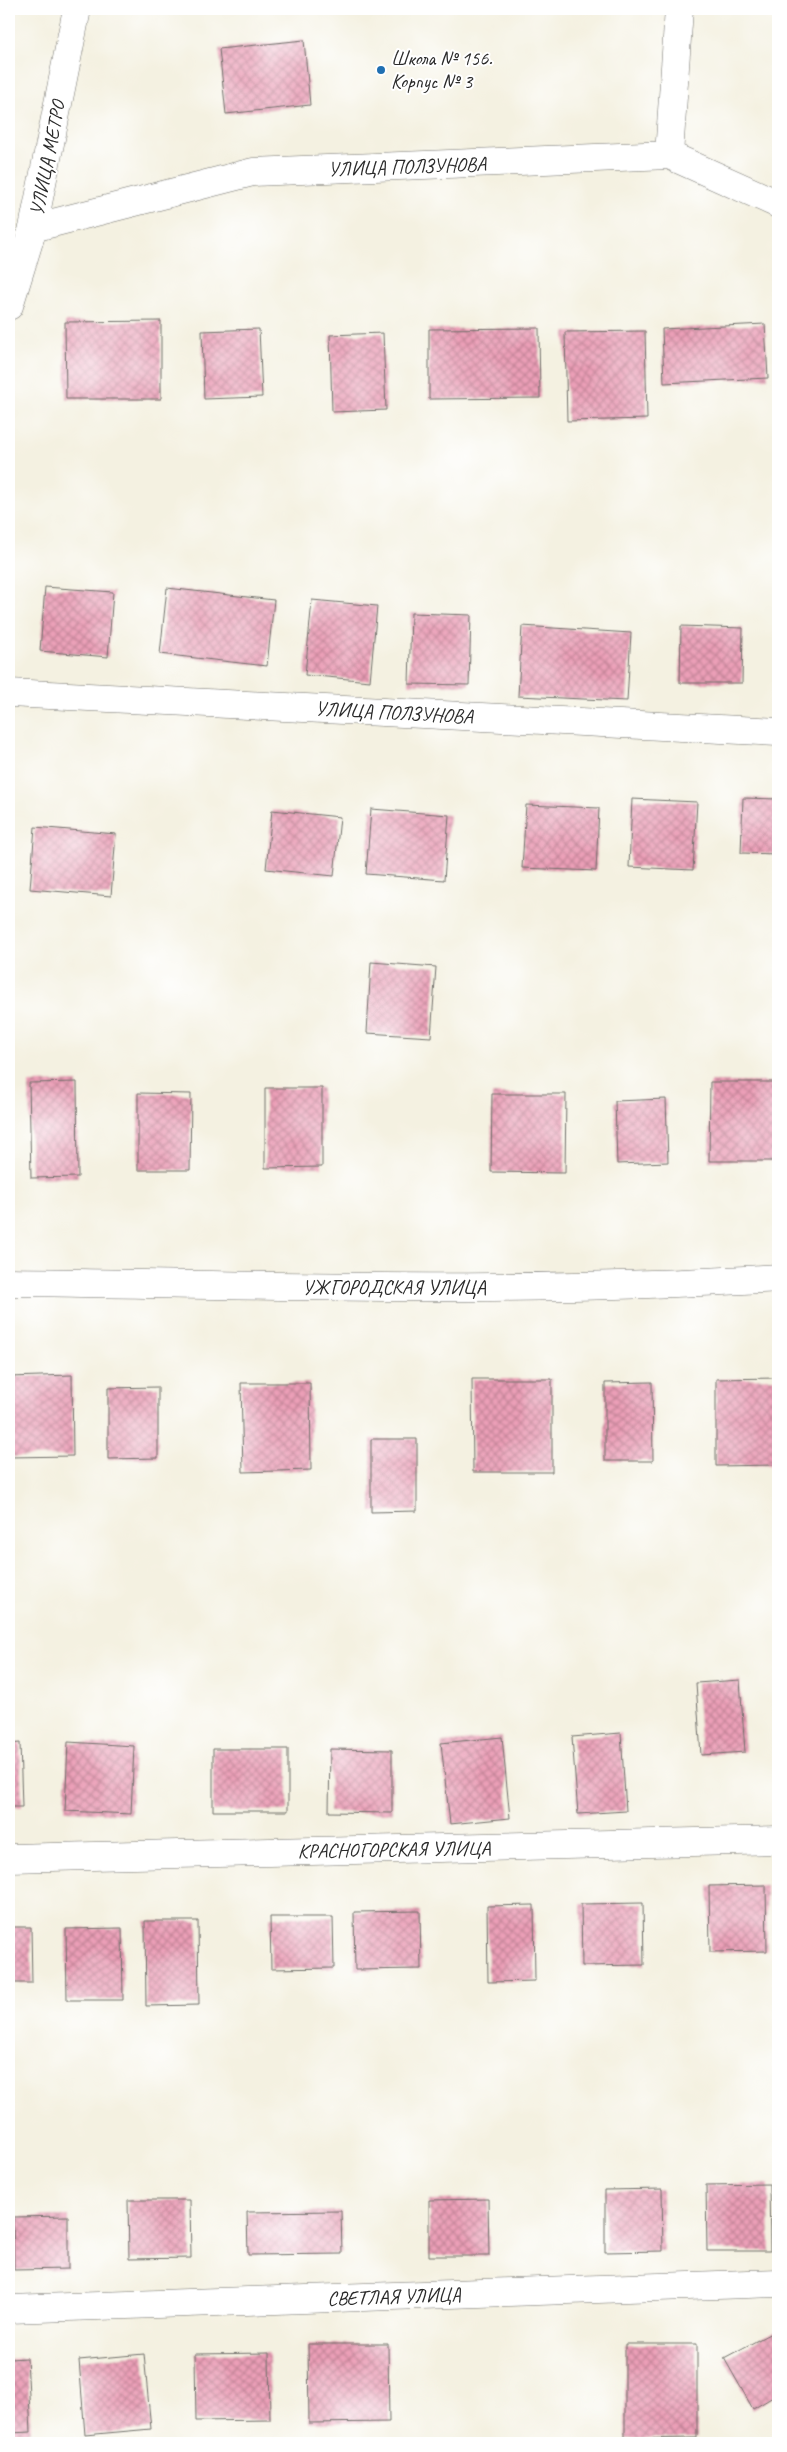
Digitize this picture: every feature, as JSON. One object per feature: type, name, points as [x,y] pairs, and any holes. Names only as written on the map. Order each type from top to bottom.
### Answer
[{"type":"street","name":"УЛИЦА МЕТРО","points":[[9,306],[34,228],[77,9]]},
{"type":"street","points":[[669,156],[679,9]]},
{"type":"street","name":"УЛИЦА ПОЛЗУНОВА","points":[[34,228],[253,172],[669,156],[778,204]]},
{"type":"street","name":"УЛИЦА ПОЛЗУНОВА","points":[[9,693],[778,732]]},
{"type":"street","name":"УЖГОРОДСКАЯ УЛИЦА","points":[[9,1282],[459,1288],[666,1285],[778,1278]]},
{"type":"street","name":"КРАСНОГОРСКАЯ УЛИЦА","points":[[9,1858],[778,1840]]},
{"type":"street","name":"СВЕТЛАЯ УЛИЦА","points":[[9,2309],[778,2283]]},
{"type":"building","points":[[304,40],[310,105],[226,114],[219,49]]},
{"type":"building","points":[[774,65],[778,65],[778,133],[776,133]]},
{"type":"building","points":[[161,321],[161,399],[66,399],[65,322]]},
{"type":"building","points":[[765,324],[768,378],[664,383],[662,329]]},
{"type":"building","points":[[539,328],[540,398],[429,399],[429,329]]},
{"type":"building","points":[[259,329],[262,397],[204,399],[202,331]]},
{"type":"building","points":[[645,331],[647,419],[567,421],[565,332]]},
{"type":"building","points":[[383,333],[386,410],[332,412],[330,335]]},
{"type":"building","points":[[45,587],[113,592],[108,657],[40,651]]},
{"type":"building","points":[[167,588],[274,600],[267,666],[160,654]]},
{"type":"building","points":[[312,600],[377,606],[370,681],[305,675]]},
{"type":"building","points":[[411,613],[471,615],[469,685],[409,684]]},
{"type":"building","points":[[522,626],[631,633],[627,701],[518,696]]},
{"type":"building","points":[[681,626],[743,628],[742,683],[680,683]]},
{"type":"building","points":[[743,798],[778,799],[778,854],[741,853]]},
{"type":"building","points":[[632,799],[697,802],[693,870],[629,867]]},
{"type":"building","points":[[526,805],[599,808],[596,871],[522,868]]},
{"type":"building","points":[[371,809],[449,815],[444,880],[366,874]]},
{"type":"building","points":[[272,810],[340,817],[334,876],[266,869]]},
{"type":"building","points":[[35,827],[116,834],[111,896],[30,889]]},
{"type":"building","points":[[371,962],[436,967],[431,1037],[367,1033]]},
{"type":"building","points":[[77,1082],[78,1177],[31,1178],[29,1083]]},
{"type":"building","points":[[710,1082],[778,1082],[778,1161],[709,1161]]},
{"type":"building","points":[[265,1088],[322,1088],[322,1167],[265,1168]]},
{"type":"building","points":[[138,1093],[191,1094],[190,1170],[138,1170]]},
{"type":"building","points":[[492,1094],[566,1094],[565,1173],[491,1172]]},
{"type":"building","points":[[666,1099],[668,1162],[617,1164],[615,1101]]},
{"type":"building","points":[[72,1375],[73,1456],[9,1457],[9,1377]]},
{"type":"building","points":[[778,1378],[778,1465],[716,1466],[716,1379]]},
{"type":"building","points":[[472,1379],[552,1379],[552,1472],[473,1472]]},
{"type":"building","points":[[652,1382],[653,1461],[605,1461],[605,1383]]},
{"type":"building","points":[[241,1383],[310,1383],[311,1470],[243,1472]]},
{"type":"building","points":[[158,1387],[158,1458],[108,1459],[108,1388]]},
{"type":"building","points":[[371,1439],[417,1439],[417,1511],[371,1512]]},
{"type":"building","points":[[740,1680],[745,1752],[701,1755],[696,1683]]},
{"type":"building","points":[[621,1733],[626,1811],[578,1814],[572,1737]]},
{"type":"building","points":[[502,1737],[510,1818],[450,1824],[441,1743]]},
{"type":"building","points":[[68,1742],[134,1746],[131,1814],[65,1811]]},
{"type":"building","points":[[20,1743],[22,1807],[9,1807],[9,1744]]},
{"type":"building","points":[[213,1749],[288,1749],[288,1811],[213,1811]]},
{"type":"building","points":[[330,1749],[392,1750],[392,1813],[329,1812]]},
{"type":"building","points":[[766,1885],[767,1951],[710,1952],[709,1886]]},
{"type":"building","points":[[643,1903],[644,1965],[582,1966],[581,1904]]},
{"type":"building","points":[[534,1905],[535,1981],[488,1982],[487,1906]]},
{"type":"building","points":[[420,1911],[421,1969],[355,1970],[354,1912]]},
{"type":"building","points":[[270,1917],[333,1917],[334,1968],[271,1969]]},
{"type":"building","points":[[145,1921],[198,1921],[199,2005],[146,2006]]},
{"type":"building","points":[[9,1927],[31,1927],[32,1983],[9,1983]]},
{"type":"building","points":[[122,1928],[123,2000],[67,2000],[66,1929]]},
{"type":"building","points":[[769,2184],[770,2251],[707,2251],[706,2185]]},
{"type":"building","points":[[662,2189],[663,2251],[605,2252],[605,2190]]},
{"type":"building","points":[[488,2199],[489,2256],[429,2256],[429,2200]]},
{"type":"building","points":[[128,2200],[190,2200],[191,2258],[129,2259]]},
{"type":"building","points":[[341,2211],[342,2254],[248,2255],[247,2212]]},
{"type":"building","points":[[68,2216],[68,2269],[14,2270],[13,2217]]},
{"type":"building","points":[[775,2331],[778,2338],[778,2394],[753,2409],[724,2358]]},
{"type":"building","points":[[308,2344],[388,2344],[389,2422],[309,2423]]},
{"type":"building","points":[[625,2344],[697,2344],[697,2438],[625,2439]]},
{"type":"building","points":[[269,2353],[270,2420],[196,2421],[195,2354]]},
{"type":"building","points":[[144,2354],[151,2429],[85,2435],[79,2360]]},
{"type":"building","points":[[27,2358],[31,2432],[9,2433],[9,2359]]},
{"type":"place","name":"Школа № 156. Корпус № 3","points":[[381,70]]}]
